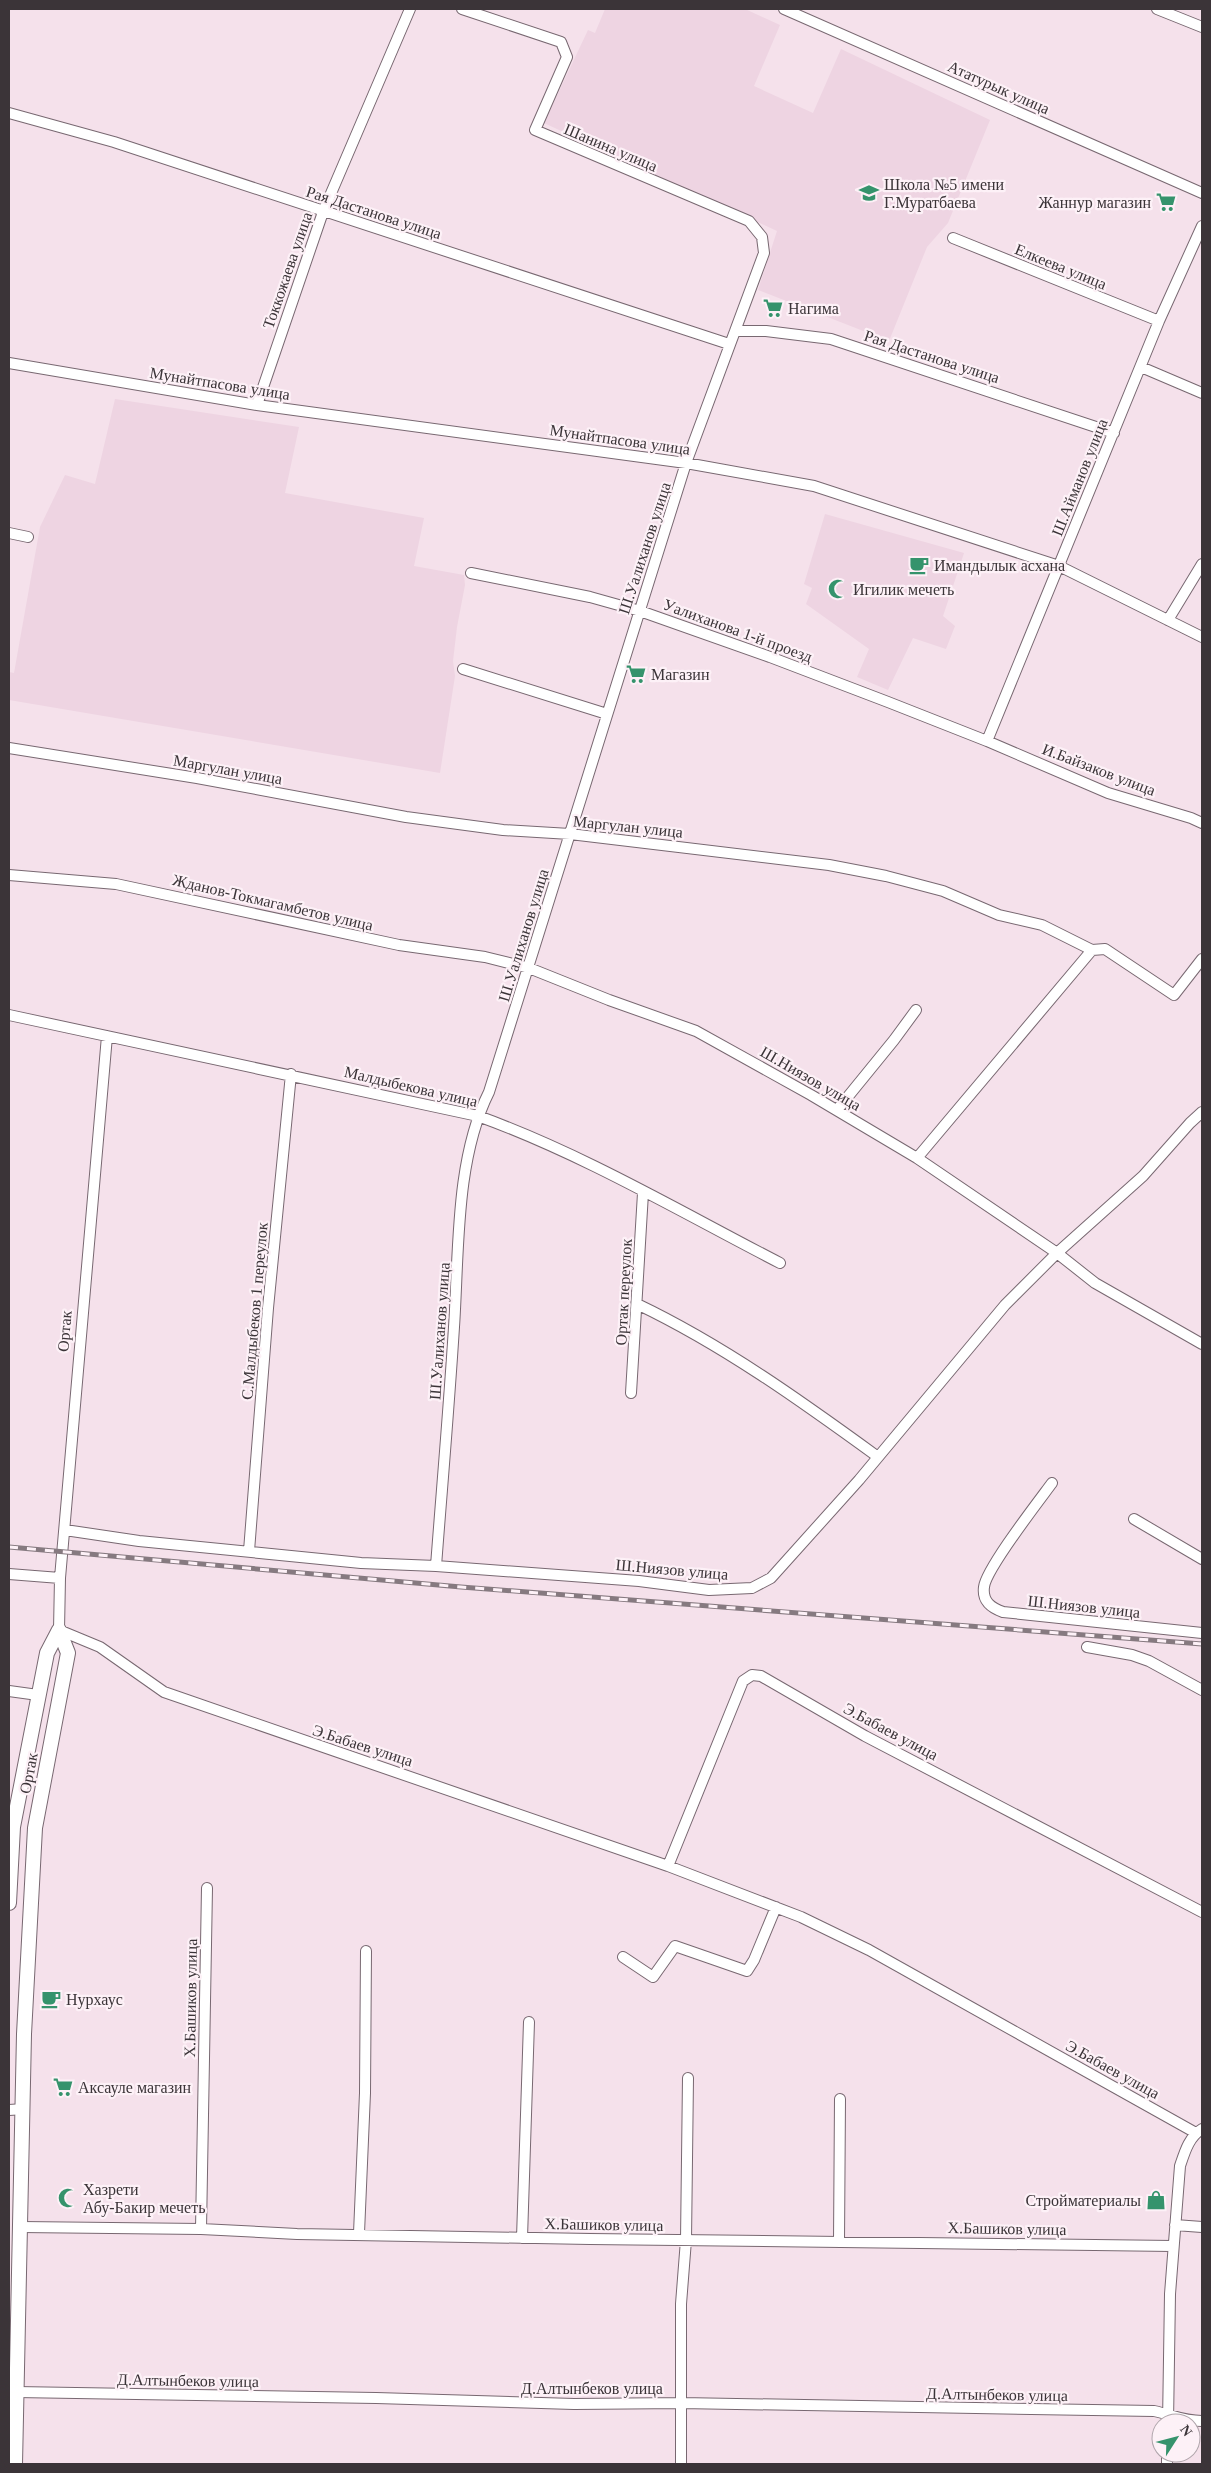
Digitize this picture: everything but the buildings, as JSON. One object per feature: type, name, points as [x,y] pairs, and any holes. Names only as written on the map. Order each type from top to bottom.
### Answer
[{"type":"street","name":"Токкожаева улица","points":[[256,405],[323,212],[410,9]]},
{"type":"street","name":"Шанина улица","points":[[462,9],[561,42],[567,57],[535,130],[750,221],[762,237],[764,253],[750,284],[735,331]]},
{"type":"street","name":"Ататурык улица","points":[[784,9],[1202,193]]},
{"type":"street","points":[[1157,9],[1202,27]]},
{"type":"street","name":"Рая Дастанова улица","points":[[9,113],[114,142],[729,344]]},
{"type":"street","name":"Ш.Айманов улица","points":[[987,741],[1159,321],[1198,246],[1202,226]]},
{"type":"street","name":"Елкеева улица","points":[[953,238],[1159,321]]},
{"type":"street","name":"Рая Дастанова улица","points":[[735,331],[766,331],[831,339],[1114,433]]},
{"type":"street","name":"Ш.Уалиханов улица","points":[[436,1566],[462,1204],[471,1137],[489,1092],[529,968],[686,463],[735,331]]},
{"type":"street","name":"Мунайтпасова улица","points":[[9,362],[256,405],[686,463],[814,486],[1059,566],[1202,637]]},
{"type":"street","points":[[1141,367],[1202,393]]},
{"type":"street","points":[[9,533],[28,537]]},
{"type":"street","points":[[1168,620],[1202,564]]},
{"type":"street","name":"Уалиханова 1-й проезд","points":[[471,573],[590,597],[640,611],[770,657],[987,741]]},
{"type":"street","points":[[463,669],[607,714]]},
{"type":"street","name":"И.Байзаков улица","points":[[987,741],[1108,792],[1202,823]]},
{"type":"street","name":"Маргулан улица","points":[[9,748],[197,778],[406,817],[504,830],[570,834],[829,865],[886,876],[943,891],[999,915],[1042,925],[1092,950],[1105,949],[1174,995],[1202,958]]},
{"type":"street","name":"Жданов-Токмагамбетов улица","points":[[9,875],[116,884],[399,946],[485,958],[529,968]]},
{"type":"street","points":[[917,1158],[1092,950]]},
{"type":"street","name":"Ш.Ниязов улица","points":[[529,968],[608,1000],[696,1031],[837,1110],[917,1158],[1058,1253],[1096,1283],[1202,1344]]},
{"type":"street","points":[[837,1110],[916,1010]]},
{"type":"street","name":"Малдыбекова улица","points":[[9,1015],[291,1074],[478,1116],[524,1132],[780,1263]]},
{"type":"street","name":"Ортак","points":[[15,2464],[25,2016],[35,1828],[68,1653],[59,1630],[60,1578],[107,1036]]},
{"type":"street","name":"С.Малдыбеков 1 переулок","points":[[249,1550],[267,1318],[291,1074]]},
{"type":"street","name":"Ш.Ниязов улица","points":[[65,1530],[139,1541],[249,1550],[362,1563],[436,1566],[639,1581],[709,1590],[752,1588],[771,1578],[878,1457],[1006,1305],[1058,1253],[1144,1176],[1202,1112]]},
{"type":"street","name":"Ортак переулок","points":[[631,1393],[644,1193]]},
{"type":"street","points":[[638,1304],[724,1352],[793,1396],[878,1457]]},
{"type":"street","name":"Ш.Ниязов улица","points":[[1052,1483],[995,1564],[984,1587],[986,1601],[992,1608],[1003,1612],[1202,1633]]},
{"type":"street","points":[[1134,1519],[1202,1559]]},
{"type":"street","points":[[9,1574],[60,1578]]},
{"type":"street","name":"Ортак","points":[[9,1903],[11,1827],[47,1653],[59,1630]]},
{"type":"street","name":"Э.Бабаев улица","points":[[59,1630],[100,1647],[148,1681],[172,1695],[668,1866],[776,1907],[869,1950],[1199,2131]]},
{"type":"street","points":[[1087,1647],[1132,1655],[1149,1661],[1202,1690]]},
{"type":"street","name":"Э.Бабаев улица","points":[[668,1866],[743,1681],[752,1675],[761,1676],[865,1736],[1202,1912]]},
{"type":"street","points":[[9,1691],[38,1695]]},
{"type":"street","name":"Х.Башиков улица","points":[[201,2229],[207,1888]]},
{"type":"street","points":[[623,1957],[653,1977],[675,1946],[747,1971],[754,1960],[776,1907]]},
{"type":"street","points":[[359,2234],[366,1951]]},
{"type":"street","name":"Х.Башиков улица","points":[[522,2238],[529,2022]]},
{"type":"street","name":"Х.Башиков улица","points":[[686,2240],[688,2078]]},
{"type":"street","points":[[839,2241],[840,2099]]},
{"type":"street","points":[[9,2110],[24,2109]]},
{"type":"street","points":[[1168,2413],[1175,2225],[1180,2166],[1186,2148],[1199,2131]]},
{"type":"street","points":[[1175,2225],[1202,2227]]},
{"type":"street","name":"Х.Башиков улица","points":[[21,2227],[201,2229],[297,2234],[522,2238],[1174,2246]]},
{"type":"street","points":[[681,2464],[681,2304],[686,2240]]},
{"type":"street","name":"Д.Алтынбеков улица","points":[[16,2392],[376,2398],[574,2404],[681,2403],[1154,2411],[1158,2413]]},
{"type":"shaded area","points":[[605,9],[745,9],[780,25],[754,86],[813,113],[841,49],[990,120],[948,223],[927,247],[889,341],[758,290],[777,231],[544,123],[588,30],[595,33]]},
{"type":"shaded area","points":[[115,399],[299,427],[285,493],[424,518],[414,566],[464,575],[465,585],[457,627],[453,661],[455,676],[440,773],[9,700],[9,672],[14,673],[40,527],[65,475],[95,484]]},
{"type":"shaded area","points":[[825,514],[964,553],[943,616],[955,626],[946,649],[913,638],[888,690],[857,677],[869,649],[806,604],[812,588],[804,584]]},
{"type":"railway","points":[[9,1547],[461,1587],[1202,1644]]},
{"type":"place","name":"Школа №5 имени Г.Муратбаева","points":[[869,193]]},
{"type":"place","name":"Жаннур магазин","points":[[1166,202]]},
{"type":"place","name":"Нагима","points":[[773,308]]},
{"type":"place","name":"Имандылык асхана","points":[[919,565]]},
{"type":"place","name":"Игилик мечеть","points":[[838,589]]},
{"type":"place","name":"Магазин","points":[[636,674]]},
{"type":"place","name":"Нурхаус","points":[[51,1999]]},
{"type":"place","name":"Аксауле магазин","points":[[63,2087]]},
{"type":"place","name":"Хазрети Абу-Бакир мечеть","points":[[68,2198]]},
{"type":"place","name":"Стройматериалы","points":[[1156,2200]]}]
